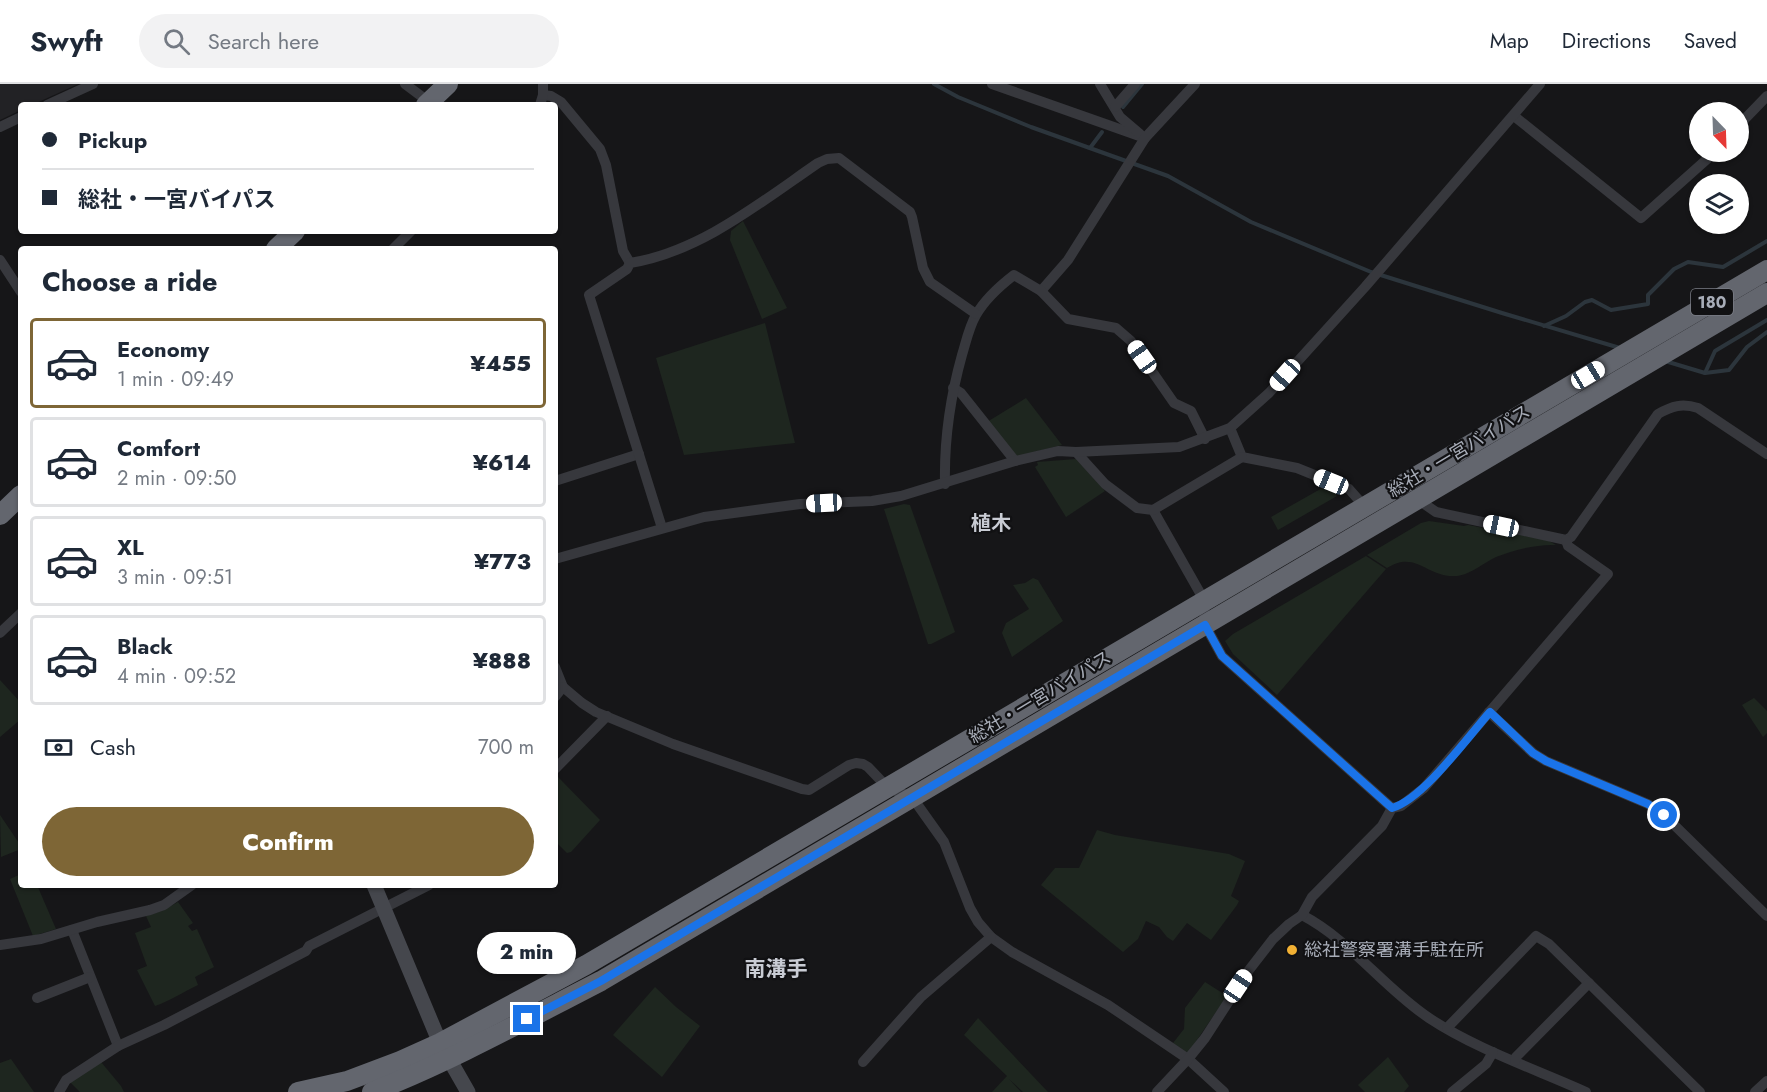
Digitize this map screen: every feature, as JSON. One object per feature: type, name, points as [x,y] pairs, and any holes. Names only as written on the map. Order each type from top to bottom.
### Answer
[{"type":"highway","points":[[429,102],[448,84]]},
{"type":"highway","points":[[279,246],[292,234]]},
{"type":"highway","name":"総社・一宮バイパス","points":[[298,1092],[347,1081],[400,1061],[444,1051],[601,981],[1205,625],[1404,499],[1607,364],[1767,270]]},
{"type":"highway","name":"総社・一宮バイパス","points":[[372,1092],[411,1077],[444,1051],[585,965],[1365,507],[1404,499],[1635,371],[1767,293]]},
{"type":"highway","points":[[0,515],[18,498]]},
{"type":"street","points":[[54,102],[93,84]]},
{"type":"street","points":[[405,84],[427,102]]},
{"type":"street","points":[[992,84],[1144,141]]},
{"type":"street","points":[[1100,84],[1120,117],[1144,141]]},
{"type":"street","points":[[1115,107],[1135,84]]},
{"type":"street","points":[[1041,291],[1068,260],[1144,141],[1195,84]]},
{"type":"street","points":[[558,558],[704,517],[800,504],[872,501],[901,496],[1015,461],[1058,451],[1179,447],[1230,428],[1269,393],[1365,287],[1540,84]]},
{"type":"street","points":[[542,95],[551,96],[561,102],[600,149],[606,165],[623,251],[630,263]]},
{"type":"street","points":[[1749,115],[1767,96]]},
{"type":"street","points":[[1514,116],[1641,218],[1704,162]]},
{"type":"street","points":[[0,127],[18,118]]},
{"type":"street","points":[[630,263],[646,261],[668,253],[720,230],[818,163],[827,159],[839,158],[910,212],[923,268],[930,282],[976,314]]},
{"type":"street","points":[[396,246],[408,234]]},
{"type":"street","points":[[0,261],[18,288]]},
{"type":"street","points":[[630,263],[627,269],[589,296],[662,528]]},
{"type":"street","points":[[945,484],[945,444],[953,388],[968,335],[976,314],[1014,275],[1041,291],[1068,319],[1116,328],[1131,342],[1174,403],[1191,411],[1205,439]]},
{"type":"street","points":[[953,388],[961,393],[1015,461]]},
{"type":"street","points":[[1404,499],[1436,512],[1566,540],[1571,537],[1658,414],[1666,409],[1678,405],[1698,408],[1767,454]]},
{"type":"street","points":[[1230,428],[1242,457]]},
{"type":"street","points":[[1076,452],[1105,484],[1137,508],[1153,510],[1242,457],[1297,468],[1349,489],[1365,507]]},
{"type":"street","points":[[558,480],[639,454]]},
{"type":"street","points":[[1153,510],[1204,600],[1205,625],[1222,656],[1392,808]]},
{"type":"street","points":[[1157,1092],[1205,1038],[1249,970],[1273,939],[1302,915],[1312,897],[1382,826],[1392,808],[1401,806],[1424,788],[1608,574],[1568,546],[1566,540]]},
{"type":"street","points":[[0,633],[18,616]]},
{"type":"street","points":[[560,683],[582,703],[607,716],[673,744],[802,789],[810,790],[849,765],[856,763],[867,767],[888,788],[912,797],[944,843],[970,908],[991,937],[1012,952],[1108,1005],[1188,1059],[1224,1092]]},
{"type":"street","points":[[1490,712],[1533,753],[1546,761],[1654,807],[1767,916]]},
{"type":"street","points":[[558,766],[607,716]]},
{"type":"street","points":[[0,945],[41,939],[164,905],[188,888]]},
{"type":"street","points":[[375,888],[444,1051],[468,1092]]},
{"type":"street","points":[[59,1092],[66,1080],[117,1046],[245,983],[306,951],[309,946],[423,888]]},
{"type":"street","points":[[1302,915],[1320,924],[1403,998],[1429,1017],[1493,1052],[1586,1092]]},
{"type":"street","points":[[72,930],[117,1046]]},
{"type":"street","points":[[1447,1028],[1536,936],[1549,944],[1701,1092]]},
{"type":"street","points":[[863,1062],[921,997],[991,937]]},
{"type":"street","points":[[37,998],[90,977]]},
{"type":"street","points":[[1515,1061],[1516,1057],[1589,983]]},
{"type":"street","points":[[1452,1092],[1486,1064],[1493,1052]]},
{"type":"street","points":[[1755,1092],[1767,1081]]},
{"type":"shaded area","points":[[0,84],[78,84],[39,102],[18,102],[18,111],[0,120]]},
{"type":"shaded area","points":[[743,221],[787,308],[762,319],[730,240],[731,231]]},
{"type":"shaded area","points":[[765,323],[795,443],[684,455],[656,358]]},
{"type":"shaded area","points":[[1026,398],[1062,445],[1015,457],[987,422]]},
{"type":"shaded area","points":[[1076,459],[1105,491],[1066,517],[1035,467],[1038,465],[1037,462]]},
{"type":"shaded area","points":[[1324,487],[1327,491],[1333,488],[1337,496],[1278,530],[1271,517]]},
{"type":"shaded area","points":[[904,504],[910,505],[955,632],[931,644],[928,644],[884,509]]},
{"type":"shaded area","points":[[1429,521],[1468,525],[1547,540],[1556,545],[1510,552],[1459,576],[1444,575],[1420,565],[1405,562],[1387,568],[1367,555],[1421,523]]},
{"type":"shaded area","points":[[1366,556],[1386,569],[1277,695],[1233,654],[1225,641],[1233,634]]},
{"type":"shaded area","points":[[1033,578],[1038,580],[1063,621],[1012,657],[1002,633],[1006,623],[1029,609],[1013,585],[1025,583]]},
{"type":"shaded area","points":[[0,680],[18,700],[18,722],[0,737]]},
{"type":"shaded area","points":[[1754,698],[1767,711],[1767,733],[1763,737],[1742,705]]},
{"type":"shaded area","points":[[558,777],[600,820],[571,852],[567,853],[558,844]]},
{"type":"shaded area","points":[[0,815],[18,842],[18,850],[1,857]]},
{"type":"shaded area","points":[[1097,830],[1229,854],[1245,861],[1231,896],[1239,901],[1237,905],[1211,940],[1187,923],[1173,941],[1159,927],[1146,921],[1138,939],[1123,952],[1041,885],[1055,868],[1079,868]]},
{"type":"shaded area","points":[[18,875],[18,888],[38,888],[56,929],[33,936],[10,879]]},
{"type":"shaded area","points":[[178,902],[193,923],[188,926],[192,931],[197,929],[214,967],[195,977],[198,985],[155,1006],[137,970],[147,966],[135,933],[151,927],[146,916],[162,911]]},
{"type":"shaded area","points":[[1205,982],[1227,996],[1188,1053],[1173,1043],[1184,1029],[1185,1008]]},
{"type":"shaded area","points":[[655,987],[700,1026],[662,1077],[613,1035]]},
{"type":"shaded area","points":[[978,1018],[1048,1092],[1023,1092],[1009,1079],[1021,1092],[992,1092],[1007,1076],[964,1035]]},
{"type":"shaded area","points":[[1388,1057],[1409,1086],[1404,1092],[1365,1092],[1358,1085]]},
{"type":"shaded area","points":[[11,1059],[34,1092],[0,1092],[0,1063]]},
{"type":"shaded area","points":[[101,1062],[124,1092],[80,1092],[70,1082]]},
{"type":"waterway","points":[[934,84],[958,97],[1031,127],[1168,176],[1251,222],[1371,272],[1620,348]]},
{"type":"waterway","points":[[1123,107],[1142,84]]},
{"type":"waterway","points":[[1090,148],[1102,132]]},
{"type":"waterway","points":[[1544,326],[1592,300],[1611,310],[1648,304],[1648,295],[1674,269],[1688,262],[1723,267],[1767,241]]},
{"type":"waterway","points":[[1705,373],[1715,351],[1767,320]]},
{"type":"waterway","points":[[1665,361],[1705,373],[1729,370],[1747,347],[1767,332]]},
{"type":"place","name":"総社警察署溝手駐在所","points":[[1292,950]]},
{"type":"district","name":"植木","points":[[991,523]]},
{"type":"district","name":"南溝手","points":[[776,969]]},
{"type":"route","points":[[527,1019],[601,981],[1205,625],[1222,656],[1392,808],[1401,806],[1424,788],[1490,712],[1533,753],[1546,761],[1648,804],[1664,815]]}]
